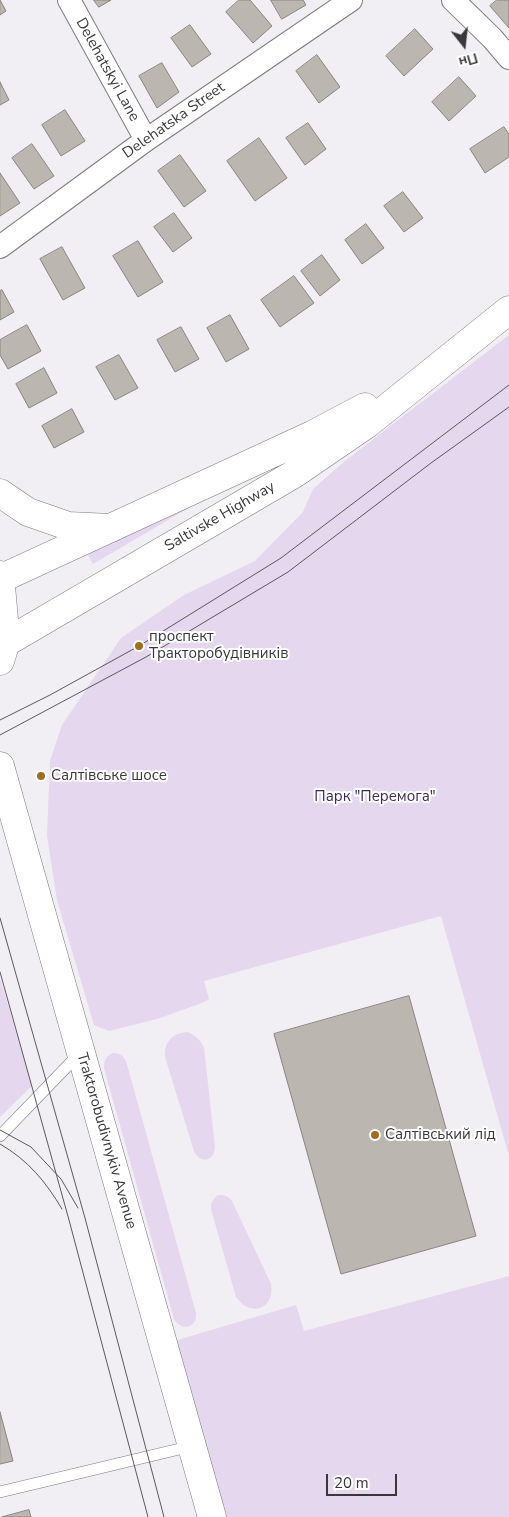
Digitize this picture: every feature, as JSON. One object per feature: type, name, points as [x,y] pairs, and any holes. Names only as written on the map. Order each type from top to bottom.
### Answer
[{"type":"main road","name":"Saltivske Highway","points":[[2,649],[294,474],[367,424],[509,310]]},
{"type":"main road","name":"Saltivske Highway","points":[[0,578],[312,435],[430,373]]},
{"type":"main road","points":[[0,493],[28,512],[68,526],[111,528]]},
{"type":"main road","points":[[0,578],[2,649]]},
{"type":"main road","name":"Traktorobudivnykiv Avenue","points":[[0,766],[212,1517]]},
{"type":"street","name":"Delehatskyi Lane","points":[[69,0],[146,140]]},
{"type":"street","name":"Delehatska Street","points":[[0,246],[146,140],[351,0]]},
{"type":"street","points":[[453,0],[492,38],[509,58]]},
{"type":"lane","points":[[0,1136],[80,1052]]},
{"type":"lane","points":[[0,1492],[192,1446]]},
{"type":"green space","name":"Парк \"Перемога\"","points":[[509,335],[509,1156],[441,916],[204,981],[209,999],[202,1003],[157,1019],[109,1031],[94,1025],[57,900],[47,836],[50,761],[62,725],[121,638],[184,595],[255,561],[303,512],[313,489],[345,461]]},
{"type":"green space","points":[[182,497],[187,509],[93,564],[82,544]]},
{"type":"green space","points":[[0,978],[32,1086],[0,1117]]},
{"type":"green space","points":[[188,1032],[198,1038],[204,1048],[215,1147],[212,1156],[206,1160],[200,1158],[194,1151],[165,1057],[166,1047],[170,1039],[178,1034]]},
{"type":"green space","points":[[112,1053],[117,1053],[124,1057],[126,1061],[196,1313],[196,1318],[192,1325],[185,1327],[181,1326],[174,1319],[104,1068],[106,1059]]},
{"type":"green space","points":[[218,1195],[226,1196],[232,1201],[271,1284],[269,1300],[261,1308],[248,1307],[236,1297],[211,1209],[211,1204]]},
{"type":"green space","points":[[509,1276],[509,1517],[224,1517],[174,1341],[296,1305],[304,1331]]},
{"type":"building","points":[[0,0],[6,11],[0,15]]},
{"type":"building","points":[[94,0],[111,0],[99,7]]},
{"type":"building","points":[[239,0],[250,0],[272,26],[253,43],[226,12]]},
{"type":"building","points":[[271,0],[303,0],[306,5],[282,19]]},
{"type":"building","points":[[497,0],[509,0],[509,28],[490,6]]},
{"type":"building","points":[[190,25],[211,54],[192,67],[171,38]]},
{"type":"building","points":[[415,29],[433,49],[404,76],[386,56]]},
{"type":"building","points":[[317,55],[340,87],[319,103],[296,71]]},
{"type":"building","points":[[162,63],[179,92],[157,108],[139,76]]},
{"type":"building","points":[[459,77],[476,96],[449,121],[432,102]]},
{"type":"building","points":[[0,82],[9,100],[0,105]]},
{"type":"building","points":[[65,110],[85,141],[61,156],[42,125]]},
{"type":"building","points":[[308,123],[326,149],[305,165],[286,138]]},
{"type":"building","points":[[504,127],[509,134],[509,157],[485,173],[470,149]]},
{"type":"building","points":[[259,138],[287,178],[255,201],[227,161]]},
{"type":"building","points":[[32,144],[54,176],[34,189],[12,158]]},
{"type":"building","points":[[180,155],[206,191],[184,207],[158,171]]},
{"type":"building","points":[[0,173],[20,203],[0,216]]},
{"type":"building","points":[[403,192],[423,218],[404,232],[384,206]]},
{"type":"building","points":[[174,213],[192,238],[173,252],[154,227]]},
{"type":"building","points":[[366,224],[384,248],[362,264],[345,240]]},
{"type":"building","points":[[138,241],[163,282],[138,297],[113,256]]},
{"type":"building","points":[[62,247],[85,288],[63,300],[40,259]]},
{"type":"building","points":[[322,255],[340,280],[320,296],[301,271]]},
{"type":"building","points":[[294,276],[314,303],[280,327],[261,300]]},
{"type":"building","points":[[2,290],[14,312],[0,320],[0,291]]},
{"type":"building","points":[[230,315],[249,349],[226,362],[207,328]]},
{"type":"building","points":[[27,325],[41,351],[8,369],[0,355],[0,340]]},
{"type":"building","points":[[181,327],[199,359],[175,372],[157,340]]},
{"type":"building","points":[[119,355],[138,388],[115,400],[96,367]]},
{"type":"building","points":[[44,368],[57,393],[29,408],[16,384]]},
{"type":"building","points":[[72,409],[84,432],[54,448],[42,426]]},
{"type":"building","name":"Салтівський лід","points":[[409,996],[476,1236],[341,1274],[274,1034]]},
{"type":"building","points":[[0,1412],[13,1461],[0,1464]]},
{"type":"building","points":[[29,1510],[31,1517],[2,1517]]},
{"type":"tram line","points":[[0,720],[139,646],[281,558],[509,385]]},
{"type":"tram line","points":[[0,735],[146,657],[288,572],[431,463],[509,407]]},
{"type":"tram line","points":[[0,918],[85,1218],[164,1517]]},
{"type":"tram line","points":[[0,972],[69,1220],[148,1517]]},
{"type":"tram line","points":[[0,1130],[31,1147],[61,1179],[78,1208]]},
{"type":"tram line","points":[[0,1144],[28,1164],[62,1209]]},
{"type":"place","name":"проспект Тракторобудівників","points":[[139,646]]},
{"type":"place","name":"Салтівське шосе","points":[[41,776]]},
{"type":"place","name":"Салтівський лід","points":[[375,1135]]}]
